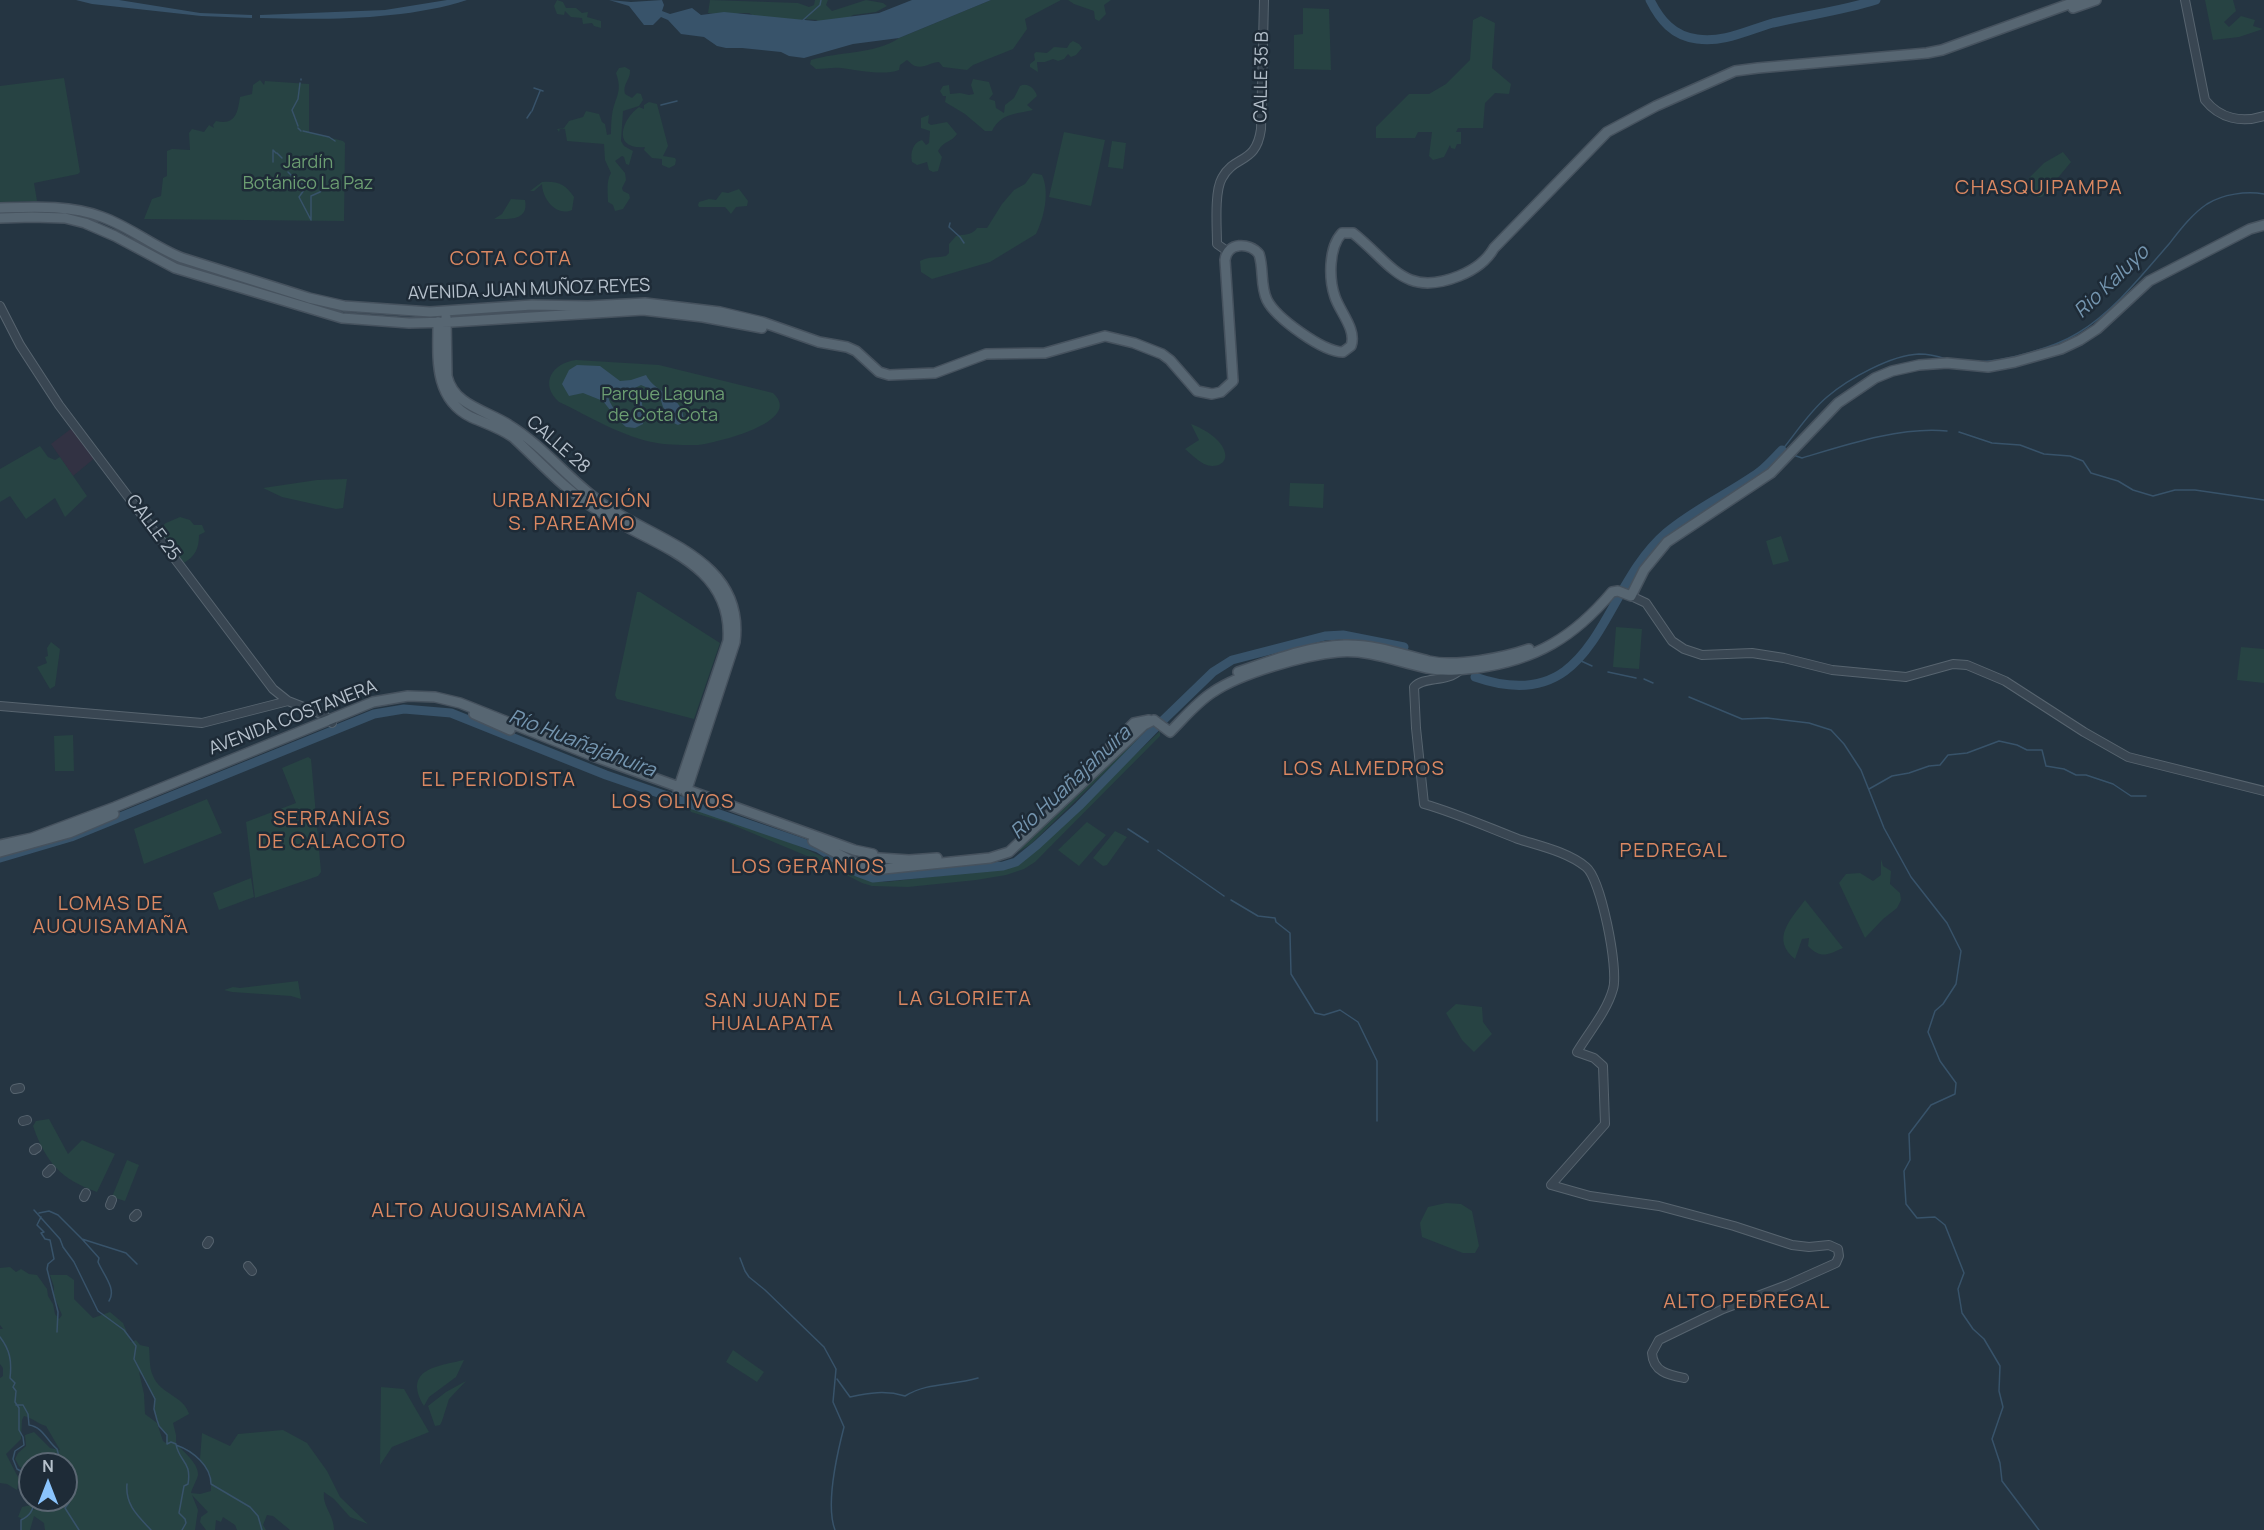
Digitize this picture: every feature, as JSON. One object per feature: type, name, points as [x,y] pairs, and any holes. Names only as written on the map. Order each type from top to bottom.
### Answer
[{"type":"main road","points":[[2016,26],[2080,0]]},
{"type":"main road","points":[[1227,251],[1249,246],[1257,251],[1261,259],[1265,296],[1277,315],[1290,326],[1338,352],[1348,350],[1353,340],[1352,335],[1335,298],[1332,284],[1333,251],[1342,233],[1347,231],[1353,233],[1412,282],[1427,285],[1444,282],[1471,271],[1489,256],[1499,252],[1606,141],[1630,123],[1658,108],[1716,84],[1736,71],[1942,53],[2096,0]]},
{"type":"main road","name":"AVENIDA JUAN MUÑOZ REYES","points":[[0,208],[41,207],[85,212],[121,226],[165,252],[298,295],[344,306],[443,318]]},
{"type":"main road","name":"AVENIDA JUAN MUÑOZ REYES","points":[[0,218],[32,217],[77,220],[116,236],[175,268],[335,317],[409,323],[532,305],[588,306],[645,303],[748,321],[806,343],[819,342],[847,347],[856,351],[879,372],[906,376],[935,373],[986,354],[1037,354],[1105,336],[1134,343],[1161,354],[1197,391],[1212,394],[1221,392],[1233,381],[1225,268],[1227,251]]},
{"type":"main road","points":[[1630,596],[1644,570],[1667,542],[1771,473],[1838,403],[1875,378],[1906,367],[1933,363],[1974,367],[2002,365],[2061,349],[2097,329],[2149,281],[2264,225]]},
{"type":"main road","points":[[116,236],[121,226]]},
{"type":"main road","points":[[161,262],[165,252]]},
{"type":"main road","name":"CALLE 28","points":[[443,318],[445,382],[453,403],[469,416],[515,434],[562,482],[604,510],[704,564],[712,577],[724,585],[731,600],[736,624],[682,790]]},
{"type":"main road","name":"AVENIDA COSTANERA","points":[[682,790],[819,843],[870,869],[1003,855],[1023,841],[1124,733],[1144,725],[1162,726],[1220,687],[1274,666],[1338,652],[1367,653],[1460,670],[1496,665],[1536,653],[1568,635],[1615,592],[1630,596]]},
{"type":"main road","name":"AVENIDA COSTANERA","points":[[1436,666],[1513,654],[1568,635]]},
{"type":"main road","points":[[1496,665],[1508,660],[1513,654]]},
{"type":"main road","name":"AVENIDA COSTANERA","points":[[0,845],[32,838],[330,721],[366,709],[405,701],[436,703],[480,716],[531,739],[876,856],[909,860],[988,853],[1006,847],[1027,830],[1134,723],[1144,720],[1162,726]]},
{"type":"main road","name":"AVENIDA COSTANERA","points":[[0,852],[69,832],[330,721]]},
{"type":"main road","points":[[868,855],[876,856],[879,865],[870,869],[864,866],[864,859],[868,855]]},
{"type":"street","name":"CALLE 35 B","points":[[1227,251],[1216,244],[1220,180],[1233,166],[1252,154],[1260,138],[1264,0]]},
{"type":"street","points":[[2185,0],[2205,100],[2212,109],[2238,120],[2264,116]]},
{"type":"street","name":"CALLE 25","points":[[0,306],[20,345],[59,405],[273,689],[288,701],[314,709],[330,721]]},
{"type":"street","points":[[1630,596],[1646,603],[1672,641],[1684,650],[1717,656],[1752,653],[1832,670],[1906,677],[1953,664],[1967,665],[2013,686],[2084,732],[2128,757],[2264,790]]},
{"type":"street","name":"AVENIDA COSTANERA","points":[[1431,681],[1436,666]]},
{"type":"street","name":"AVENIDA COSTANERA","points":[[1460,670],[1446,678],[1416,684],[1413,691],[1424,804],[1578,862],[1592,873],[1608,929],[1614,963],[1614,986],[1606,1006],[1577,1052],[1594,1058],[1603,1066],[1605,1124],[1551,1185],[1590,1196],[1659,1206],[1734,1226],[1792,1245],[1809,1247],[1829,1245],[1838,1249],[1839,1256],[1836,1263],[1787,1285],[1723,1309],[1658,1342],[1652,1353],[1656,1366],[1664,1373],[1684,1378]]},
{"type":"street","points":[[262,708],[271,700],[273,689]]},
{"type":"street","points":[[0,706],[202,723],[288,701]]},
{"type":"shaded area","points":[[76,0],[119,0],[200,13],[252,15],[252,18],[201,16],[92,4]]},
{"type":"shaded area","points":[[447,0],[467,0],[418,12],[392,15],[311,19],[260,18],[260,15],[385,10]]},
{"type":"shaded area","points":[[609,0],[631,2],[662,0],[664,5],[662,11],[670,14],[692,8],[701,15],[724,12],[815,21],[879,13],[912,0],[991,0],[899,38],[853,44],[804,58],[789,56],[781,52],[717,46],[704,37],[681,34],[668,20],[661,17],[653,25],[644,25],[629,6]]},
{"type":"shaded area","points":[[577,365],[600,366],[620,381],[646,375],[679,406],[684,422],[678,425],[670,420],[659,393],[641,385],[633,389],[640,391],[643,424],[635,428],[626,427],[603,401],[583,393],[569,396],[562,384],[569,370]],"holes":[[[612,391],[617,395],[628,394],[636,399],[635,411],[630,418],[618,413],[610,403],[608,395]]]},
{"type":"shaded area","points":[[72,428],[96,457],[73,476],[51,444]]},
{"type":"green space","points":[[557,0],[563,2],[566,8],[576,8],[582,13],[588,12],[587,17],[601,21],[601,28],[592,23],[583,24],[582,18],[571,17],[565,11],[564,15],[557,14],[554,6]]},
{"type":"green space","points":[[710,0],[798,3],[809,7],[814,5],[815,0],[828,0],[826,5],[832,11],[866,0],[887,6],[876,12],[853,15],[842,23],[818,23],[817,20],[757,18],[749,13],[739,13],[734,17],[708,13]]},
{"type":"green space","points":[[991,0],[1061,0],[1025,19],[1027,29],[1013,49],[973,65],[967,70],[943,67],[939,62],[918,67],[907,60],[900,65],[899,70],[893,72],[838,68],[816,69],[810,64],[811,60],[822,57],[879,47]]},
{"type":"green space","points":[[1068,0],[1111,0],[1104,5],[1106,14],[1099,21],[1095,19],[1094,11]]},
{"type":"green space","points":[[2205,0],[2233,0],[2236,11],[2224,22],[2229,27],[2241,16],[2255,20],[2253,26],[2263,29],[2239,37],[2213,40]]},
{"type":"green space","points":[[1303,8],[1329,9],[1331,70],[1294,69],[1294,35],[1303,34]]},
{"type":"green space","points":[[1481,16],[1495,23],[1492,68],[1511,84],[1509,94],[1495,93],[1485,103],[1483,128],[1458,128],[1456,132],[1461,132],[1461,144],[1457,144],[1455,149],[1450,145],[1444,157],[1433,160],[1429,156],[1432,132],[1418,132],[1415,138],[1376,138],[1376,127],[1409,94],[1429,94],[1446,84],[1470,60],[1473,20]]},
{"type":"green space","points":[[1073,41],[1082,48],[1076,55],[1071,57],[1068,54],[1064,59],[1058,61],[1053,59],[1037,62],[1038,72],[1030,67],[1035,60],[1036,52],[1047,53],[1054,47],[1067,48]]},
{"type":"green space","points":[[625,67],[630,70],[625,94],[632,98],[637,93],[641,94],[643,100],[639,106],[623,111],[621,141],[624,146],[633,151],[629,165],[622,156],[615,161],[625,173],[626,180],[622,188],[630,198],[623,209],[615,211],[613,205],[608,202],[608,183],[611,173],[605,160],[604,144],[567,141],[565,129],[562,128],[569,121],[583,117],[586,111],[599,114],[605,124],[607,135],[611,134],[612,115],[619,90],[616,73],[619,68]]},
{"type":"green space","points":[[64,78],[80,172],[34,183],[37,201],[0,202],[0,86]]},
{"type":"green space","points":[[973,79],[989,82],[993,94],[989,99],[995,101],[996,108],[1004,113],[1005,105],[1014,98],[1020,86],[1028,86],[1037,96],[1027,105],[1033,110],[1009,115],[992,131],[985,131],[965,114],[945,102],[946,96],[943,96],[940,91],[943,86],[949,85],[950,94],[974,94],[971,85]]},
{"type":"green space","name":"Jardín Botánico La Paz","points":[[260,80],[264,85],[265,81],[309,84],[309,132],[345,143],[344,221],[144,219],[152,199],[161,196],[163,178],[167,176],[167,151],[190,150],[189,133],[192,129],[204,132],[209,125],[214,128],[216,121],[223,122],[232,119],[237,112],[240,97],[252,94],[253,85]]},
{"type":"green space","points":[[649,102],[657,104],[668,146],[663,156],[676,160],[675,165],[669,168],[662,165],[662,159],[652,158],[644,150],[645,147],[635,147],[624,139],[624,126],[628,119],[639,107],[644,109],[644,105]]},
{"type":"green space","points":[[929,115],[928,123],[931,125],[947,122],[957,134],[938,151],[942,157],[938,171],[933,172],[929,170],[927,162],[917,165],[911,159],[916,143],[922,140],[926,145],[929,143],[930,131],[921,128],[921,118]]},
{"type":"green space","points":[[1064,132],[1105,140],[1091,206],[1049,197]]},
{"type":"green space","points":[[1112,141],[1126,143],[1123,169],[1108,167]]},
{"type":"green space","points":[[2063,152],[2071,162],[2042,197],[2037,197],[2037,192],[2027,192],[2028,179],[2044,163]]},
{"type":"green space","points":[[1033,173],[1042,175],[1046,189],[1044,213],[1036,234],[990,262],[932,279],[921,272],[920,261],[946,256],[949,253],[949,244],[956,236],[970,234],[977,228],[987,228],[1002,204],[1014,190],[1025,184]]},
{"type":"green space","points":[[542,182],[561,184],[567,189],[574,197],[572,210],[555,209],[544,195],[542,184],[534,191],[530,191]]},
{"type":"green space","points":[[739,189],[748,201],[747,206],[736,207],[731,214],[725,207],[699,207],[698,205],[699,202],[709,199],[716,200],[722,192],[728,193]]},
{"type":"green space","points":[[511,199],[525,200],[524,212],[517,217],[494,219],[502,214]]},
{"type":"green space","name":"Parque Laguna de Cota Cota","points":[[576,360],[659,365],[773,393],[780,403],[777,413],[768,422],[738,435],[698,445],[657,443],[619,431],[559,402],[550,388],[551,375],[560,365]]},
{"type":"green space","points":[[1191,424],[1219,441],[1225,455],[1223,462],[1213,466],[1204,464],[1185,449],[1199,440]]},
{"type":"green space","points":[[40,446],[48,457],[55,460],[60,457],[87,496],[65,517],[55,498],[26,519],[10,496],[0,502],[0,469]]},
{"type":"green space","points":[[347,479],[343,508],[336,509],[282,497],[263,488],[317,480]]},
{"type":"green space","points":[[1290,483],[1324,484],[1323,508],[1289,506]]},
{"type":"green space","points":[[180,517],[190,520],[194,525],[202,525],[205,532],[199,535],[194,555],[184,563],[158,529]]},
{"type":"green space","points":[[1781,536],[1789,561],[1773,565],[1766,541]]},
{"type":"green space","points":[[637,592],[720,643],[694,719],[617,699],[615,695]]},
{"type":"green space","points":[[1616,627],[1642,629],[1639,669],[1613,667]]},
{"type":"green space","points":[[51,642],[60,649],[55,686],[50,689],[37,667],[47,663],[45,657],[48,656],[47,648]]},
{"type":"green space","points":[[2241,647],[2264,649],[2264,683],[2237,680]]},
{"type":"green space","points":[[1154,718],[1159,720],[1032,843],[1002,858],[969,864],[1000,856]]},
{"type":"green space","points":[[1160,731],[1160,736],[1035,862],[1024,869],[1006,875],[976,880],[908,887],[872,886],[728,823],[691,812],[688,806],[780,838],[875,881],[886,882],[1000,869],[1029,856]]},
{"type":"green space","points":[[73,735],[74,771],[55,771],[54,736]]},
{"type":"green space","points":[[308,757],[311,759],[321,872],[318,876],[255,898],[246,822],[296,803],[282,768]]},
{"type":"green space","points":[[207,799],[222,833],[144,864],[134,829]]},
{"type":"green space","points":[[1087,822],[1106,835],[1079,866],[1058,850]]},
{"type":"green space","points":[[1115,831],[1127,837],[1107,865],[1103,866],[1093,858]]},
{"type":"green space","points":[[1881,859],[1883,866],[1891,871],[1890,884],[1900,893],[1901,900],[1897,908],[1865,938],[1839,883],[1846,874],[1860,873],[1873,881],[1881,875]]},
{"type":"green space","points":[[251,878],[254,897],[219,910],[213,893]]},
{"type":"green space","points":[[1805,900],[1843,948],[1828,954],[1817,953],[1808,946],[1809,938],[1802,939],[1795,959],[1788,952],[1783,937],[1785,929]]},
{"type":"green space","points":[[298,981],[301,999],[291,996],[224,990],[233,987]]},
{"type":"green space","points":[[1456,1004],[1482,1007],[1483,1022],[1492,1034],[1474,1052],[1462,1040],[1446,1013]]},
{"type":"green space","points":[[49,1119],[68,1154],[82,1140],[115,1154],[97,1192],[64,1175],[49,1160],[33,1126],[36,1121]]},
{"type":"green space","points":[[127,1160],[139,1165],[125,1201],[112,1197]]},
{"type":"green space","points":[[1446,1203],[1461,1204],[1472,1211],[1479,1246],[1475,1253],[1463,1253],[1422,1237],[1420,1223],[1428,1207]]},
{"type":"green space","points":[[10,1267],[16,1272],[21,1269],[29,1274],[37,1275],[47,1289],[55,1314],[59,1319],[62,1315],[54,1296],[50,1275],[67,1275],[74,1280],[74,1299],[93,1318],[110,1312],[123,1323],[131,1342],[136,1340],[140,1345],[149,1347],[151,1369],[156,1382],[186,1408],[189,1414],[173,1423],[176,1444],[190,1458],[198,1471],[191,1493],[200,1494],[211,1491],[211,1477],[200,1459],[202,1433],[230,1446],[238,1434],[283,1430],[307,1443],[327,1471],[340,1497],[368,1524],[350,1517],[334,1499],[324,1492],[334,1530],[290,1530],[273,1516],[267,1515],[263,1525],[266,1530],[237,1530],[235,1525],[223,1517],[221,1522],[216,1520],[215,1530],[206,1530],[200,1522],[201,1517],[208,1512],[192,1495],[198,1510],[195,1530],[45,1530],[44,1523],[34,1516],[30,1530],[21,1530],[21,1518],[18,1517],[20,1512],[78,1512],[78,1452],[19,1452],[26,1446],[25,1435],[34,1432],[50,1448],[60,1450],[46,1426],[24,1416],[21,1439],[6,1454],[18,1477],[17,1490],[0,1483],[0,1378],[3,1376],[3,1368],[0,1364],[0,1329],[3,1329],[0,1325],[0,1268]],"holes":[[[139,1372],[155,1399],[154,1410],[159,1426],[167,1435],[166,1443],[163,1441],[157,1423],[145,1414],[144,1394]]]},
{"type":"green space","points":[[733,1350],[764,1372],[757,1382],[726,1362]]},
{"type":"green space","points":[[464,1360],[456,1377],[429,1397],[424,1406],[418,1394],[417,1384],[420,1377],[434,1367]]},
{"type":"green space","points":[[466,1381],[449,1399],[440,1425],[435,1426],[428,1406],[446,1392]]},
{"type":"green space","points":[[381,1387],[404,1389],[429,1432],[392,1447],[380,1465]]},
{"type":"waterway","points":[[802,21],[820,5],[821,0]]},
{"type":"waterway","points":[[1650,0],[1658,14],[1674,31],[1688,37],[1707,40],[1726,38],[1773,23],[1876,0]]},
{"type":"waterway","points":[[298,126],[292,110],[298,99],[300,83]]},
{"type":"waterway","points":[[534,88],[543,91]]},
{"type":"waterway","points":[[532,111],[540,91]]},
{"type":"waterway","points":[[661,105],[677,101]]},
{"type":"waterway","points":[[527,118],[531,112]]},
{"type":"waterway","points":[[298,128],[301,131]]},
{"type":"waterway","points":[[303,131],[329,137],[335,141]]},
{"type":"waterway","points":[[273,162],[273,150],[276,153]]},
{"type":"waterway","points":[[277,153],[282,158]]},
{"type":"waterway","points":[[288,172],[298,182],[305,184],[299,197],[311,220],[311,196],[320,192],[324,187]]},
{"type":"waterway","name":"Rio Kaluyo","points":[[1978,362],[2030,353],[2068,339],[2104,314],[2127,292],[2186,222],[2207,204],[2242,193],[2264,194]]},
{"type":"waterway","points":[[950,223],[949,227],[964,243]]},
{"type":"waterway","name":"Rio Kaluyo","points":[[1785,452],[1782,450],[1814,409],[1836,390],[1858,376],[1883,363],[1908,355],[1926,354],[1946,359]]},
{"type":"waterway","points":[[1793,455],[1802,458],[1855,442],[1911,431],[1947,431]]},
{"type":"waterway","points":[[1959,432],[1992,443],[2020,445],[2044,454],[2070,456],[2083,461],[2091,473],[2118,481],[2133,490],[2153,496],[2175,490],[2195,490],[2264,500]]},
{"type":"waterway","name":"Río Huañajahuira","points":[[1475,677],[1516,685],[1547,681],[1572,665],[1592,642],[1644,557],[1666,533],[1687,517],[1759,473],[1782,450]]},
{"type":"waterway","name":"Río Huañajahuira","points":[[0,858],[71,837],[374,714],[404,709],[451,713],[606,775],[818,848],[857,872],[873,878],[1003,866],[1016,862],[1037,845],[1213,672],[1232,660],[1325,636],[1343,635],[1404,647]]},
{"type":"waterway","points":[[1579,660],[1592,666]]},
{"type":"waterway","points":[[1608,672],[1636,678]]},
{"type":"waterway","points":[[1644,679],[1653,683]]},
{"type":"waterway","points":[[1689,697],[1742,719],[1767,718],[1809,723],[1831,730],[1844,744],[1861,770],[1884,828],[1911,877],[1947,923],[1961,951],[1956,984],[1943,1004],[1935,1011],[1928,1032],[1940,1061],[1956,1083],[1955,1094],[1931,1105],[1909,1134],[1910,1160],[1904,1171],[1906,1204],[1917,1218],[1935,1217],[1945,1225],[1964,1273],[1958,1289],[1962,1313],[1973,1329],[1984,1339],[2000,1366],[1999,1391],[2003,1407],[1992,1439],[2000,1463],[2002,1481],[2039,1530]]},
{"type":"waterway","points":[[1869,789],[1892,776],[1940,765],[1948,755],[1967,753],[1999,741],[2027,750],[2042,750],[2046,766],[2113,784],[2131,796],[2146,796]]},
{"type":"waterway","points":[[1128,829],[1148,842]]},
{"type":"waterway","points":[[1158,850],[1224,896]]},
{"type":"waterway","points":[[1231,900],[1258,916],[1275,918],[1276,922],[1290,933],[1291,974],[1315,1013],[1324,1015],[1340,1010],[1358,1022],[1377,1061],[1377,1121]]},
{"type":"waterway","points":[[34,1210],[60,1239],[98,1311],[124,1330],[136,1346],[134,1359],[155,1399],[154,1409],[159,1426],[167,1435],[167,1444],[171,1442],[176,1444],[187,1466],[188,1484],[184,1486],[179,1513],[186,1523],[182,1530]]},
{"type":"waterway","points":[[39,1213],[49,1211],[58,1215],[82,1239],[126,1253],[137,1264]]},
{"type":"waterway","points":[[41,1217],[37,1225],[44,1232],[41,1233],[45,1239],[50,1240],[54,1259],[48,1264],[47,1269],[58,1312],[57,1332]]},
{"type":"waterway","points":[[82,1239],[99,1258],[98,1262],[110,1287],[109,1301]]},
{"type":"waterway","points":[[740,1258],[749,1277],[824,1347],[836,1369],[833,1402],[844,1427],[835,1465],[832,1493],[831,1507],[835,1530]]},
{"type":"waterway","points":[[0,1337],[10,1356],[10,1378],[15,1383],[13,1387],[16,1391],[15,1402],[19,1408],[19,1430],[23,1437],[24,1445],[15,1451],[13,1459],[18,1470]]},
{"type":"waterway","points":[[837,1379],[850,1397],[870,1393],[905,1396],[922,1388],[978,1378]]},
{"type":"waterway","points":[[16,1405],[23,1405],[28,1414],[29,1425],[41,1431],[58,1452]]},
{"type":"waterway","points":[[176,1445],[189,1451],[200,1460],[208,1471],[211,1484],[250,1507],[258,1516],[262,1530]]},
{"type":"waterway","points":[[127,1484],[130,1504],[151,1530]]},
{"type":"waterway","points":[[21,1530],[21,1520],[31,1512]]},
{"type":"waterway","points":[[68,1512],[79,1530]]},
{"type":"district","name":"CHASQUIPAMPA","points":[[2039,188]]},
{"type":"district","name":"COTA COTA","points":[[511,259]]},
{"type":"district","name":"URBANIZACIÓN S. PAREAMO","points":[[572,512]]},
{"type":"district","name":"LOS ALMEDROS","points":[[1364,769]]},
{"type":"district","name":"EL PERIODISTA","points":[[499,780]]},
{"type":"district","name":"LOS OLIVOS","points":[[673,802]]},
{"type":"district","name":"SERRANÍAS DE CALACOTO","points":[[332,830]]},
{"type":"district","name":"PEDREGAL","points":[[1674,851]]},
{"type":"district","name":"LOS GERANIOS","points":[[808,867]]},
{"type":"district","name":"LOMAS DE AUQUISAMAÑA","points":[[111,916]]},
{"type":"district","name":"LA GLORIETA","points":[[965,999]]},
{"type":"district","name":"SAN JUAN DE HUALAPATA","points":[[773,1012]]},
{"type":"district","name":"ALTO AUQUISAMAÑA","points":[[479,1211]]},
{"type":"district","name":"ALTO PEDREGAL","points":[[1747,1302]]}]
